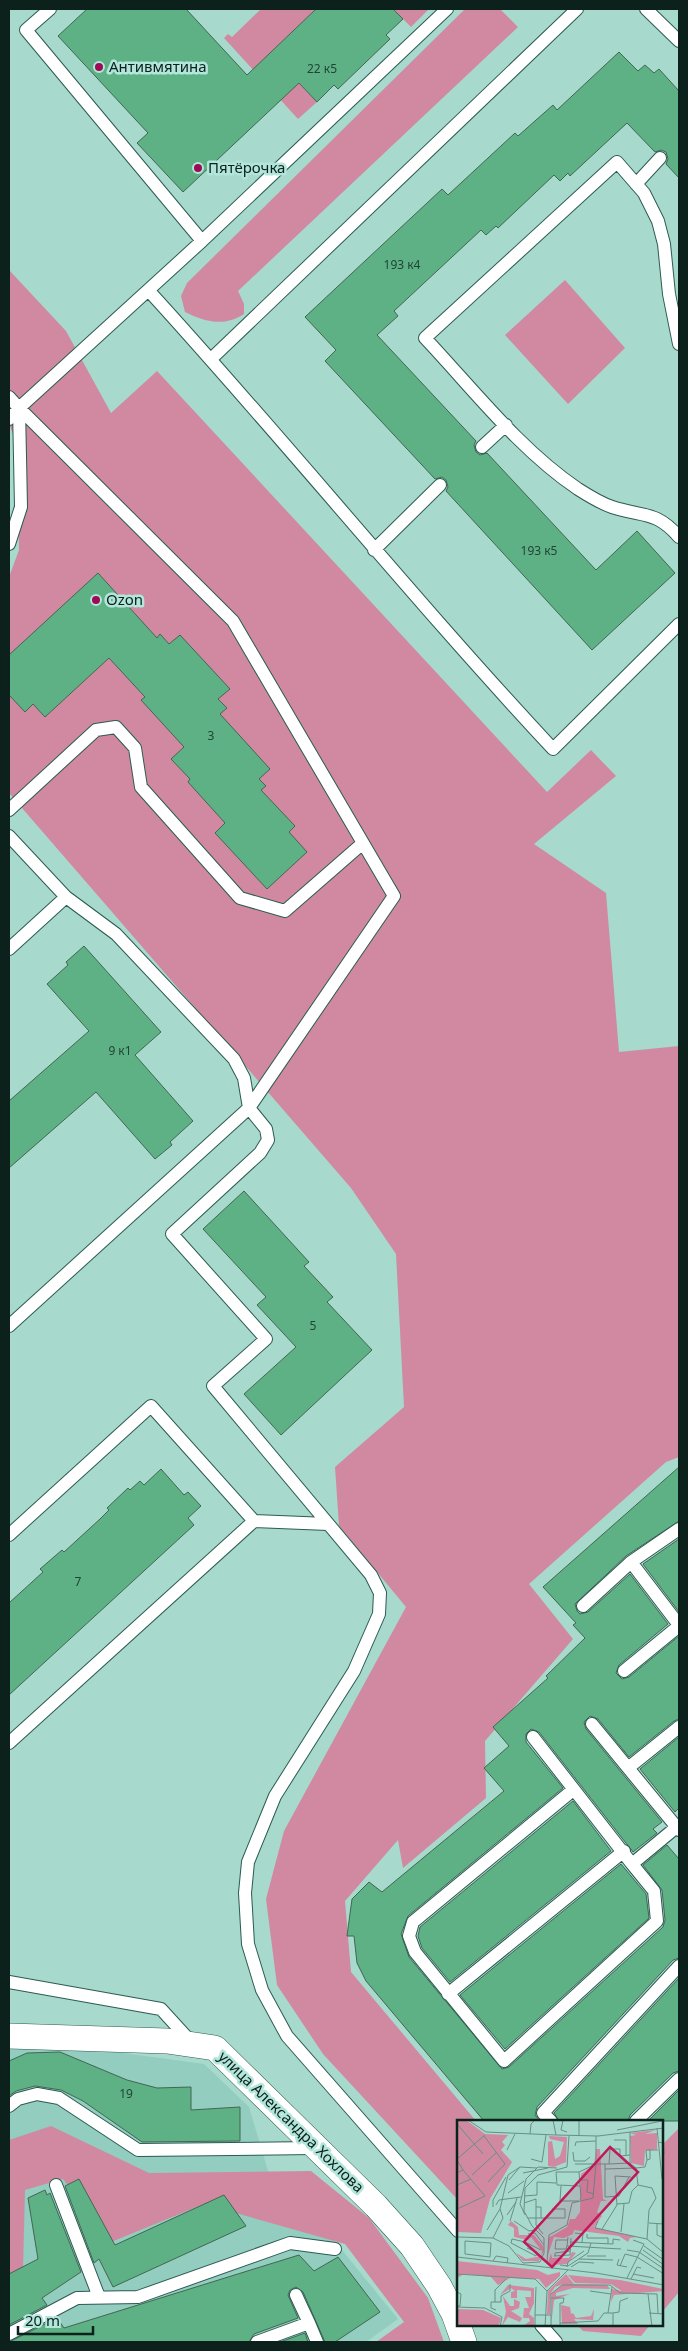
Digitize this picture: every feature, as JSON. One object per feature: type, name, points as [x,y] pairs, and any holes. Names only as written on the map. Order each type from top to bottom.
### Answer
[{"type":"street","name":"улица Александра Хохлова","points":[[10,2038],[167,2041],[215,2048],[376,2206],[412,2246],[450,2307],[457,2324]]},
{"type":"street","name":"улица Александра Хохлова","points":[[458,2326],[464,2342]]},
{"type":"lane","points":[[50,9],[26,30],[202,241]]},
{"type":"lane","points":[[9,419],[149,291],[447,9]]},
{"type":"lane","points":[[211,359],[577,9]]},
{"type":"lane","points":[[646,9],[679,40]]},
{"type":"lane","points":[[636,184],[660,158]]},
{"type":"lane","points":[[679,344],[669,294],[664,244],[658,221],[644,193],[616,162],[425,338],[540,460],[578,489],[612,507],[658,518],[669,525],[679,537]]},
{"type":"lane","points":[[149,291],[211,359],[374,550],[553,749],[679,624]]},
{"type":"lane","points":[[9,397],[233,621],[394,896],[249,1108],[9,1326]]},
{"type":"lane","points":[[9,544],[21,507],[19,408]]},
{"type":"lane","points":[[482,447],[506,424]]},
{"type":"lane","points":[[374,550],[440,485]]},
{"type":"lane","points":[[9,810],[96,730],[116,727],[134,748],[141,787],[240,898],[285,911],[363,843]]},
{"type":"lane","points":[[9,836],[66,897],[116,934],[234,1059],[244,1078],[249,1108],[266,1129],[268,1140],[260,1153],[172,1234],[266,1339],[213,1386],[371,1575],[380,1593],[379,1614],[354,1671],[276,1796],[248,1862],[245,1893],[248,1944],[262,1990],[287,2036],[457,2230]]},
{"type":"lane","points":[[9,949],[66,897]]},
{"type":"lane","points":[[9,1535],[151,1406],[254,1521]]},
{"type":"lane","points":[[9,1743],[254,1521],[328,1524]]},
{"type":"lane","points":[[583,1606],[631,1562],[679,1529]]},
{"type":"lane","points":[[624,1671],[679,1625],[631,1562]]},
{"type":"lane","points":[[592,1724],[678,1827],[632,1864]]},
{"type":"lane","points":[[628,1768],[679,1727]]},
{"type":"lane","points":[[534,1737],[573,1790],[624,1851],[654,1891],[657,1921],[504,2061],[415,1952],[409,1936],[413,1922],[573,1790]]},
{"type":"lane","points":[[448,1994],[624,1851]]},
{"type":"lane","points":[[549,2120],[544,2113],[679,1966]]},
{"type":"lane","points":[[9,1982],[161,2009],[194,2045]]},
{"type":"lane","points":[[637,2120],[679,2078]]},
{"type":"lane","points":[[9,2106],[18,2099],[37,2094],[59,2098],[138,2150],[318,2148]]},
{"type":"lane","points":[[56,2185],[100,2298]]},
{"type":"lane","points":[[9,2334],[77,2298],[138,2297],[290,2243],[335,2249]]},
{"type":"lane","points":[[296,2295],[317,2342]]},
{"type":"lane","points":[[257,2342],[308,2323]]},
{"type":"lane","points":[[542,2326],[556,2342]]},
{"type":"shaded area","points":[[261,9],[316,9],[270,53],[317,102],[298,119],[224,38],[228,34],[232,37]]},
{"type":"shaded area","points":[[393,9],[429,9],[411,27]]},
{"type":"shaded area","points":[[465,9],[500,9],[518,27],[238,291],[244,304],[244,314],[229,321],[214,322],[185,312],[181,296],[187,283]]},
{"type":"shaded area","points":[[9,270],[66,331],[111,413],[157,371],[547,792],[591,750],[616,776],[534,844],[606,893],[619,1052],[679,1046],[679,1457],[666,1462],[529,1584],[573,1639],[485,1741],[486,1798],[403,1868],[398,1840],[345,1901],[351,1972],[475,2120],[457,2120],[457,2199],[323,2054],[277,1985],[266,1899],[284,1831],[406,1607],[339,1526],[335,1467],[404,1407],[396,1254],[351,1188],[9,793],[9,577],[19,550],[16,442],[9,424]]},
{"type":"shaded area","points":[[565,280],[625,348],[568,404],[505,335]]},
{"type":"shaded area","points":[[9,2045],[71,2046],[204,2064],[249,2107],[277,2201],[306,2206],[398,2319],[366,2342],[9,2342]]},
{"type":"shaded area","points":[[51,2126],[149,2173],[311,2171],[369,2218],[428,2298],[444,2342],[376,2342],[404,2322],[345,2244],[204,2204],[111,2242],[63,2179],[25,2190],[23,2269],[9,2274],[9,2140]]},
{"type":"shaded area","points":[[679,2128],[679,2292],[663,2311],[663,2144]]},
{"type":"shaded area","points":[[578,2326],[649,2326],[641,2336],[583,2331]]},
{"type":"building","points":[[87,9],[186,9],[247,75],[316,9],[393,9],[403,19],[386,35],[390,39],[338,89],[334,85],[317,102],[299,83],[183,192],[137,143],[148,133],[58,36]]},
{"type":"building","points":[[619,52],[638,71],[645,65],[654,73],[659,69],[679,91],[679,178],[666,164],[668,159],[666,152],[661,150],[655,152],[627,123],[570,176],[568,173],[560,181],[554,175],[498,228],[496,226],[486,235],[481,230],[394,311],[398,316],[377,335],[476,441],[474,445],[476,452],[480,455],[487,453],[596,570],[637,531],[675,573],[592,650],[446,491],[448,487],[446,480],[442,477],[435,479],[325,361],[336,350],[305,317],[442,189],[448,195],[515,133],[518,136],[553,105],[557,110]]},
{"type":"building","points":[[98,573],[157,638],[160,634],[169,644],[180,635],[230,689],[218,699],[227,708],[220,714],[270,769],[259,779],[266,786],[261,790],[295,826],[289,832],[307,852],[267,889],[215,833],[225,823],[188,782],[190,779],[171,759],[184,747],[141,700],[145,697],[109,658],[45,717],[33,704],[25,712],[9,695],[9,655]]},
{"type":"building","points":[[84,946],[161,1032],[135,1055],[193,1121],[170,1142],[172,1145],[155,1159],[96,1092],[9,1168],[9,1101],[89,1031],[47,984],[68,965],[66,962]]},
{"type":"building","points":[[244,1191],[309,1262],[304,1266],[333,1297],[327,1302],[372,1350],[281,1435],[244,1394],[296,1347],[257,1305],[266,1297],[203,1229]]},
{"type":"building","points":[[679,1467],[679,1521],[626,1556],[575,1604],[580,1614],[588,1612],[630,1574],[668,1624],[619,1665],[616,1673],[622,1679],[629,1677],[679,1636],[679,1719],[629,1757],[598,1719],[590,1716],[584,1722],[586,1729],[662,1822],[653,1829],[657,1833],[633,1852],[539,1732],[531,1729],[526,1734],[526,1742],[563,1788],[408,1916],[401,1934],[409,1957],[502,2069],[509,2067],[663,1927],[665,1920],[662,1890],[643,1865],[667,1845],[679,1859],[679,1958],[673,1960],[537,2107],[535,2115],[539,2120],[483,2120],[366,1981],[357,1963],[354,1936],[347,1936],[352,1899],[369,1882],[382,1892],[504,1791],[484,1768],[509,1746],[493,1727],[548,1678],[546,1676],[585,1638],[573,1625],[576,1623],[543,1587]]},
{"type":"building","points":[[161,1469],[184,1495],[188,1492],[201,1506],[188,1518],[194,1525],[9,1695],[9,1603],[43,1572],[40,1569],[62,1550],[64,1552],[100,1519],[109,1510],[107,1508],[128,1488],[130,1490],[140,1481],[144,1485]]},
{"type":"building","points":[[679,1539],[679,1612],[643,1564]]},
{"type":"building","points":[[679,1737],[679,1808],[675,1812],[640,1769]]},
{"type":"building","points":[[573,1801],[611,1851],[450,1982],[422,1948],[418,1936],[420,1927]]},
{"type":"building","points":[[621,1864],[646,1894],[649,1918],[505,2049],[460,1995]]},
{"type":"building","points":[[679,1978],[679,2071],[673,2073],[630,2115],[628,2120],[558,2120],[554,2113]]},
{"type":"building","points":[[60,2052],[127,2080],[157,2088],[191,2087],[191,2110],[240,2107],[240,2141],[142,2142],[83,2101],[61,2090],[35,2086],[16,2091],[9,2096],[9,2061],[27,2053]]},
{"type":"building","points":[[679,2090],[679,2121],[649,2120]]},
{"type":"building","points":[[79,2179],[115,2245],[224,2195],[246,2226],[113,2287],[99,2259],[94,2263],[65,2186]]},
{"type":"building","points":[[45,2190],[47,2195],[50,2193],[81,2272],[42,2298],[47,2305],[9,2325],[9,2274],[38,2259],[28,2198]]},
{"type":"building","points":[[299,2255],[314,2271],[338,2257],[380,2312],[335,2342],[325,2342],[303,2292],[296,2287],[290,2290],[288,2295],[298,2318],[254,2334],[249,2342],[9,2342],[57,2318],[64,2328]]},
{"type":"building","points":[[305,2333],[308,2342],[280,2342]]},
{"type":"place","name":"Антивмятина","points":[[99,67]]},
{"type":"place","name":"Пятёрочка","points":[[198,168]]},
{"type":"place","name":"Ozon","points":[[96,600]]}]
